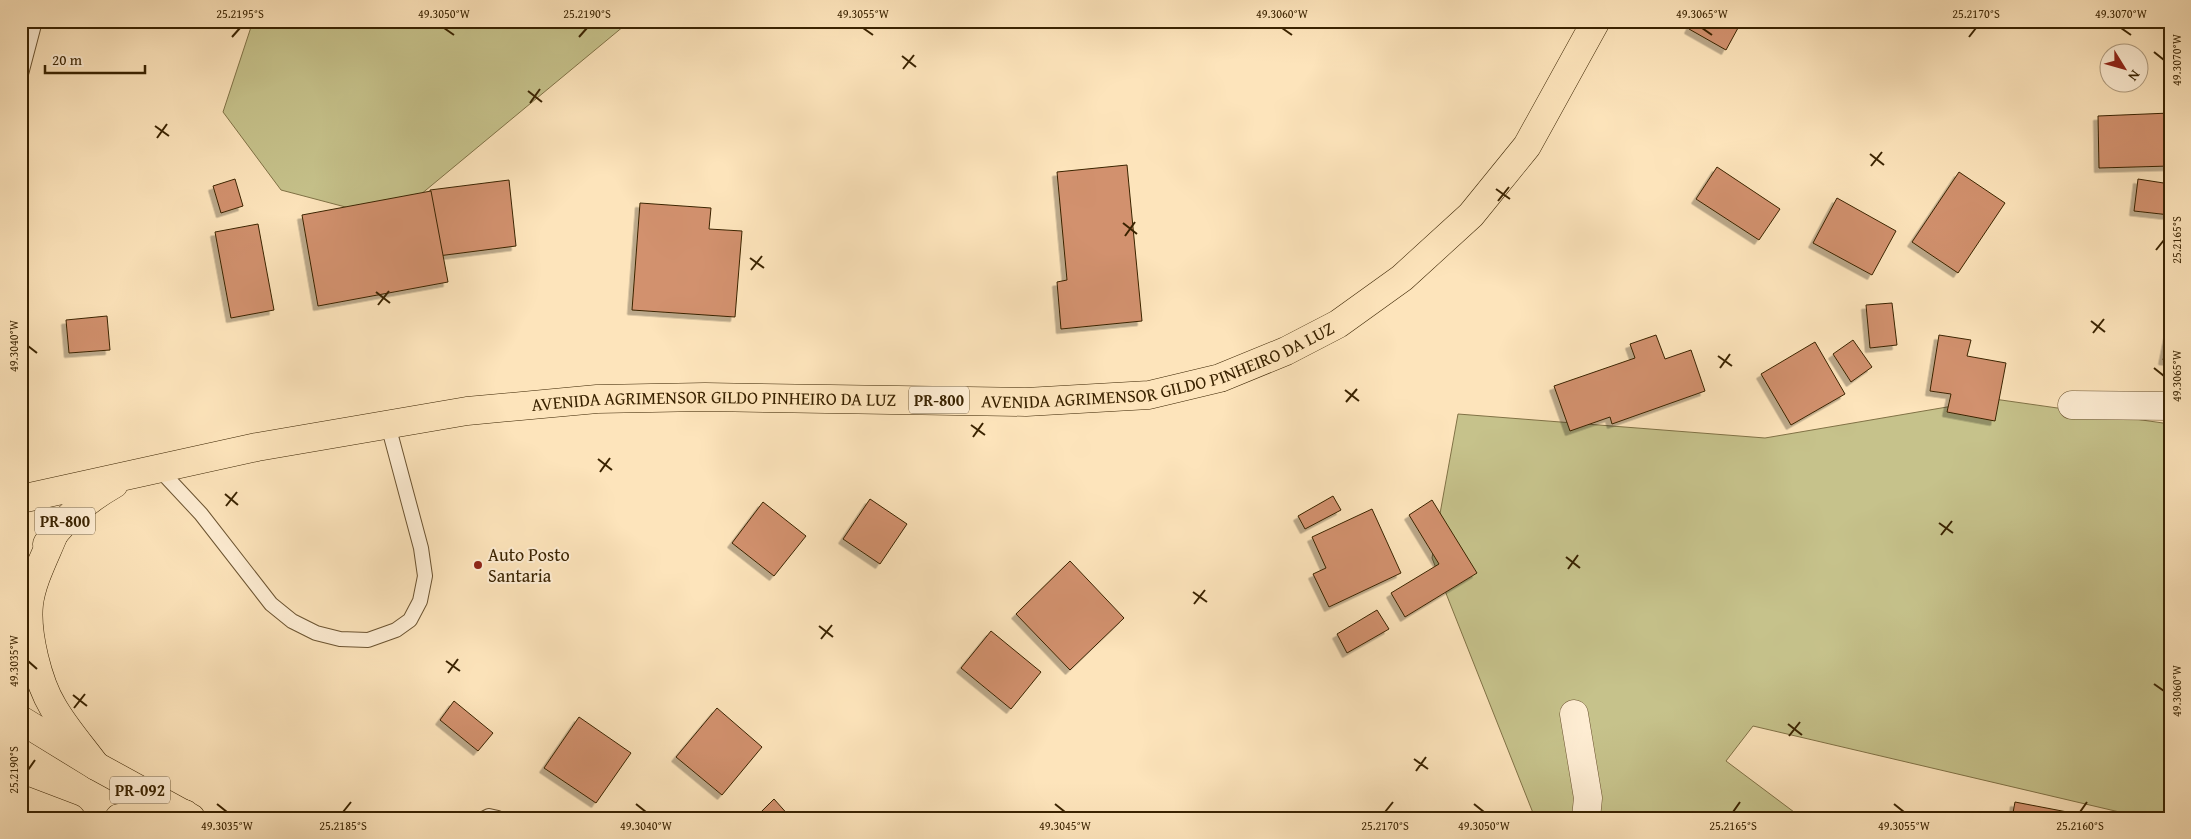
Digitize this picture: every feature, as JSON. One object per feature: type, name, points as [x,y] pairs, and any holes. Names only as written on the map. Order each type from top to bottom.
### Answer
[{"type":"main road","name":"AVENIDA AGRIMENSOR GILDO PINHEIRO DA LUZ","points":[[21,499],[257,447],[467,411],[597,399],[705,397],[1026,402],[1149,395],[1220,378],[1286,351],[1338,324],[1402,278],[1471,215],[1527,146],[1596,21]]},
{"type":"main road","name":"AVENIDA AGRIMENSOR GILDO PINHEIRO DA LUZ","points":[[21,585],[56,529],[96,494],[129,475]]},
{"type":"main road","points":[[56,529],[31,596],[31,634],[44,688],[53,708],[96,766]]},
{"type":"main road","name":"PR-092","points":[[21,720],[96,766],[188,816]]},
{"type":"main road","points":[[21,798],[71,818]]},
{"type":"main road","points":[[119,818],[188,816]]},
{"type":"street","points":[[2072,405],[2170,406]]},
{"type":"street","points":[[1574,714],[1588,798],[1586,818]]},
{"type":"lane","points":[[21,74],[35,21]]},
{"type":"lane","points":[[159,469],[201,514],[271,604],[292,621],[316,633],[340,640],[368,640],[396,630],[410,620],[420,601],[424,576],[421,548],[388,425]]},
{"type":"lane","points":[[485,818],[489,816],[498,818]]},
{"type":"shaded area","points":[[253,21],[630,21],[391,219],[281,190],[223,112]]},
{"type":"shaded area","points":[[1994,399],[2170,424],[2170,818],[2145,818],[1753,726],[1726,761],[1802,818],[1535,818],[1432,558],[1458,414],[1765,438]]},
{"type":"building","points":[[1693,21],[1727,21],[1738,28],[1726,50],[1689,29]]},
{"type":"building","points":[[2170,113],[2170,166],[2099,168],[2098,116]]},
{"type":"building","points":[[1127,165],[1142,321],[1061,329],[1057,282],[1067,280],[1057,172]]},
{"type":"building","points":[[1717,167],[1780,209],[1759,240],[1696,199]]},
{"type":"building","points":[[1959,172],[2005,203],[1958,273],[1912,242]]},
{"type":"building","points":[[235,179],[243,206],[221,213],[213,186]]},
{"type":"building","points":[[2138,179],[2170,184],[2170,215],[2134,211]]},
{"type":"building","points":[[509,180],[516,246],[438,256],[430,190]]},
{"type":"building","points":[[431,191],[448,282],[318,306],[302,215]]},
{"type":"building","points":[[1837,198],[1896,231],[1872,275],[1813,243]]},
{"type":"building","points":[[640,203],[711,208],[709,229],[742,231],[735,317],[632,310]]},
{"type":"building","points":[[258,224],[274,310],[231,318],[215,232]]},
{"type":"building","points":[[1892,303],[1897,345],[1870,348],[1866,305]]},
{"type":"building","points":[[107,316],[110,350],[69,353],[66,320]]},
{"type":"building","points":[[2170,326],[2170,361],[2163,360]]},
{"type":"building","points":[[1656,335],[1665,359],[1691,350],[1705,391],[1612,424],[1610,417],[1570,431],[1554,386],[1635,358],[1630,344]]},
{"type":"building","points":[[1939,335],[1971,340],[1967,356],[2006,363],[1995,421],[1947,412],[1951,394],[1930,391]]},
{"type":"building","points":[[1853,340],[1872,367],[1851,382],[1833,354]]},
{"type":"building","points":[[1815,342],[1845,394],[1791,425],[1761,374]]},
{"type":"building","points":[[1333,496],[1341,510],[1305,529],[1298,516]]},
{"type":"building","points":[[870,499],[907,524],[880,564],[843,539]]},
{"type":"building","points":[[1432,500],[1477,573],[1405,617],[1391,593],[1439,564],[1409,515]]},
{"type":"building","points":[[763,502],[806,536],[774,576],[732,543]]},
{"type":"building","points":[[1372,509],[1401,573],[1329,607],[1313,574],[1326,568],[1312,537]]},
{"type":"building","points":[[1070,561],[1124,618],[1070,670],[1016,614]]},
{"type":"building","points":[[1377,610],[1389,629],[1347,653],[1337,634]]},
{"type":"building","points":[[991,631],[1041,672],[1011,709],[961,668]]},
{"type":"building","points":[[454,701],[493,733],[478,751],[440,720]]},
{"type":"building","points":[[717,708],[762,747],[722,795],[676,757]]},
{"type":"building","points":[[579,717],[631,753],[596,803],[544,768]]},
{"type":"building","points":[[774,799],[791,818],[755,818]]},
{"type":"building","points":[[2015,802],[2083,815],[2082,818],[2012,818]]},
{"type":"place","name":"Auto Posto Santaria","points":[[478,565]]}]
